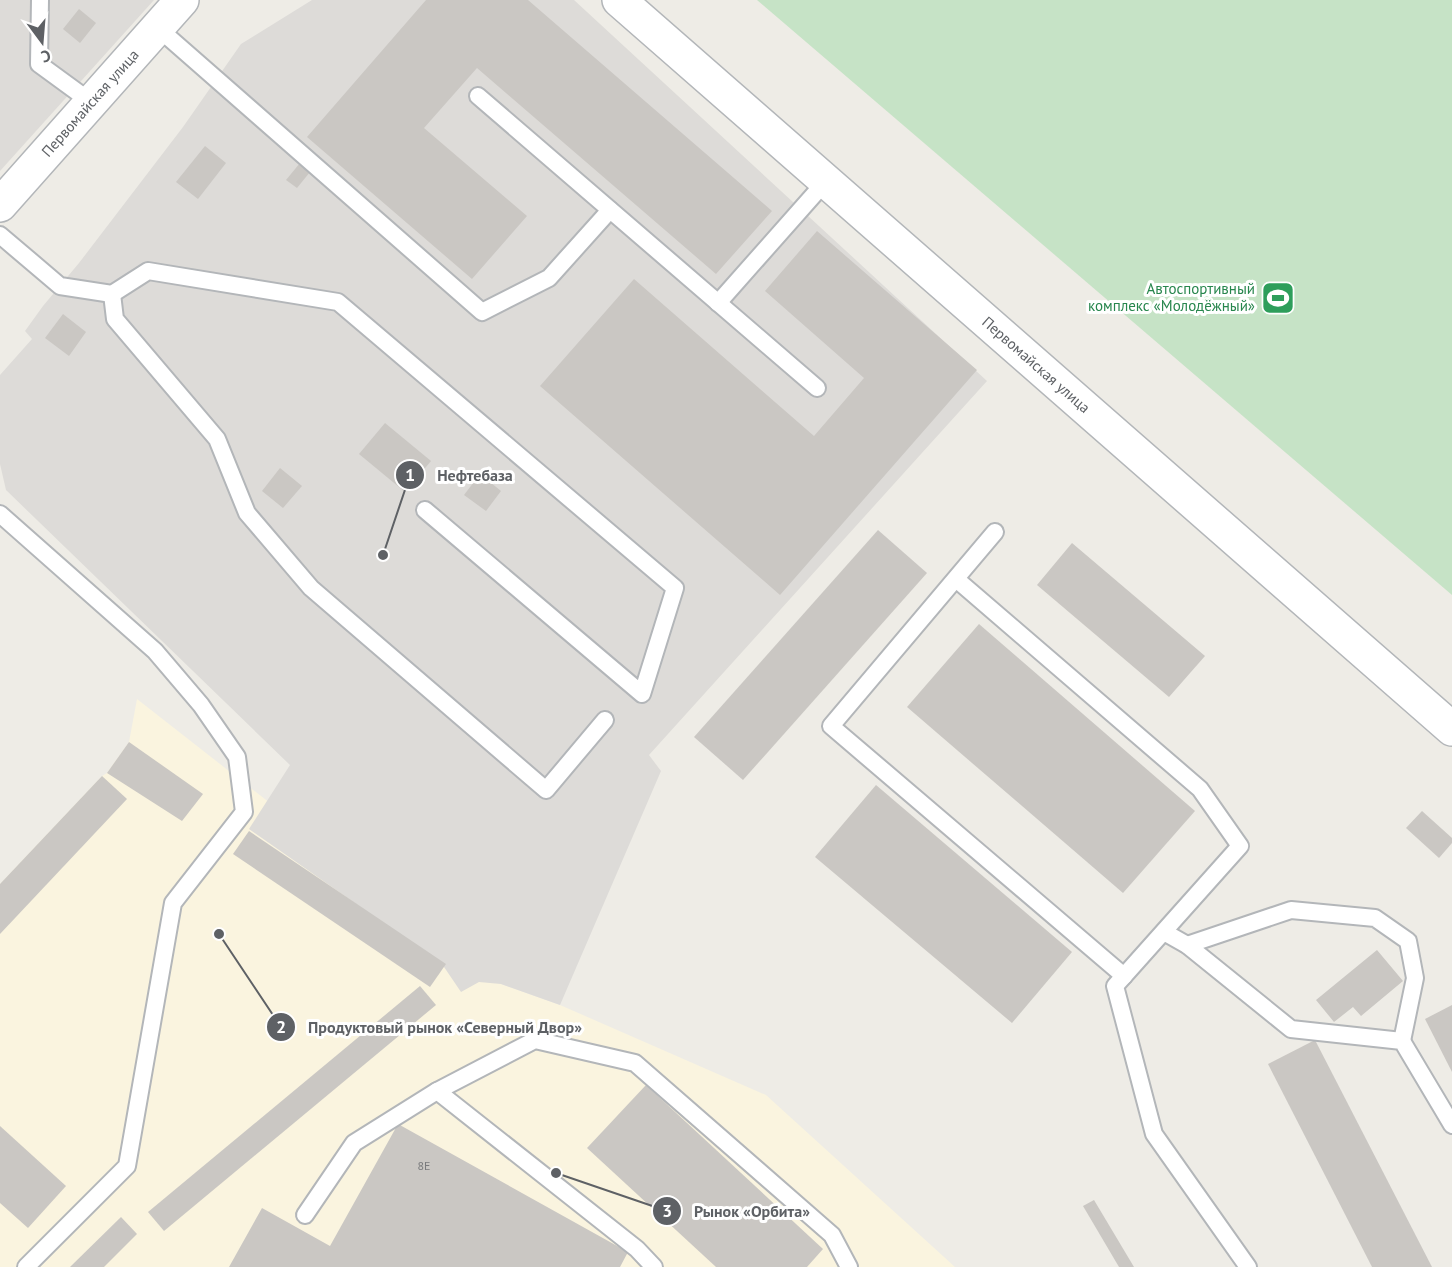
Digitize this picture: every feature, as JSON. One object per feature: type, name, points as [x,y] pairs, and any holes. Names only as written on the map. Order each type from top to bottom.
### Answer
[{"type":"street","name":"Первомайская улица","points":[[0,206],[182,0]]},
{"type":"street","name":"Первомайская улица","points":[[619,0],[1452,729]]},
{"type":"lane","points":[[40,0],[39,64],[91,102]]},
{"type":"lane","points":[[158,28],[482,312],[549,278],[610,210]]},
{"type":"lane","points":[[478,96],[817,388]]},
{"type":"lane","points":[[718,303],[826,181]]},
{"type":"lane","points":[[0,235],[60,286],[112,294],[148,272],[338,302],[675,588],[642,694],[425,510]]},
{"type":"lane","points":[[112,294],[115,320],[218,439],[247,513],[320,596],[546,790],[605,720]]},
{"type":"lane","points":[[0,514],[155,651],[201,705],[237,757],[244,812],[173,903],[127,1166],[26,1267]]},
{"type":"lane","points":[[995,532],[831,726],[1124,976]]},
{"type":"lane","points":[[956,579],[1200,789],[1240,846],[1115,986],[1154,1134],[1248,1267]]},
{"type":"lane","points":[[1187,945],[1291,910],[1375,918],[1408,941],[1415,978],[1402,1041],[1452,1125]]},
{"type":"lane","points":[[1164,932],[1187,945],[1291,1029],[1402,1041]]},
{"type":"lane","points":[[305,1215],[354,1143],[437,1091],[535,1040],[635,1062],[832,1235],[849,1267]]},
{"type":"lane","points":[[437,1091],[637,1249],[654,1267]]},
{"type":"shaded area","points":[[0,0],[154,0],[0,171]]},
{"type":"shaded area","points":[[312,0],[574,0],[987,381],[649,755],[661,771],[560,1005],[501,984],[479,982],[461,992],[442,964],[249,829],[290,765],[6,490],[0,464],[0,375],[32,339],[25,331],[183,127],[241,44]]},
{"type":"shaded area","points":[[137,699],[501,984],[560,1005],[766,1095],[955,1267],[0,1267],[0,884],[107,773],[129,742]]},
{"type":"green space","name":"Автоспортивный комплекс «Молодёжный»","points":[[757,0],[1452,0],[1452,595]]},
{"type":"building","points":[[426,0],[528,0],[772,211],[716,274],[477,68],[424,128],[527,216],[472,279],[307,137]]},
{"type":"building","points":[[79,9],[96,23],[80,43],[63,29]]},
{"type":"building","points":[[205,146],[226,163],[198,199],[176,182]]},
{"type":"building","points":[[300,163],[310,172],[297,188],[286,180]]},
{"type":"building","points":[[817,231],[977,370],[780,595],[540,386],[634,279],[814,436],[864,378],[765,291]]},
{"type":"building","points":[[63,314],[86,332],[69,356],[45,338]]},
{"type":"building","points":[[385,423],[431,461],[405,492],[359,454]]},
{"type":"building","points":[[280,468],[302,486],[283,508],[262,491]]},
{"type":"building","points":[[480,474],[501,491],[486,511],[464,495]]},
{"type":"building","points":[[878,530],[927,573],[743,780],[694,737]]},
{"type":"building","points":[[1072,543],[1205,656],[1169,697],[1037,585]]},
{"type":"building","points":[[979,624],[1195,811],[1123,893],[907,707]]},
{"type":"building","points":[[129,742],[203,794],[182,821],[107,773]]},
{"type":"building","points":[[102,776],[127,799],[0,934],[0,884]]},
{"type":"building","points":[[876,785],[1072,952],[1012,1023],[815,857]]},
{"type":"building","points":[[1422,811],[1452,838],[1452,843],[1439,858],[1406,828]]},
{"type":"building","points":[[249,831],[446,964],[430,987],[233,854]]},
{"type":"building","points":[[1377,950],[1403,981],[1361,1016],[1353,1007],[1334,1022],[1316,1000]]},
{"type":"building","points":[[420,986],[436,1005],[164,1231],[148,1212]]},
{"type":"building","points":[[1452,1005],[1452,1072],[1425,1019]]},
{"type":"building","points":[[1315,1040],[1432,1267],[1372,1267],[1268,1064]]},
{"type":"building","points":[[646,1085],[823,1249],[807,1267],[716,1267],[587,1148]]},
{"type":"building","points":[[398,1124],[628,1252],[620,1267],[229,1267],[262,1208],[330,1246]]},
{"type":"building","points":[[0,1126],[66,1186],[28,1228],[0,1203]]},
{"type":"building","points":[[1094,1200],[1134,1267],[1119,1267],[1083,1206]]},
{"type":"building","points":[[121,1217],[137,1234],[104,1267],[70,1267]]},
{"type":"place","name":"Автоспортивный комплекс «Молодёжный»","points":[[1278,298]]},
{"type":"place","name":"Нефтебаза","points":[[383,555]]},
{"type":"place","name":"Продуктовый рынок «Северный Двор»","points":[[219,934]]},
{"type":"place","name":"Рынок «Орбита»","points":[[556,1173]]}]
